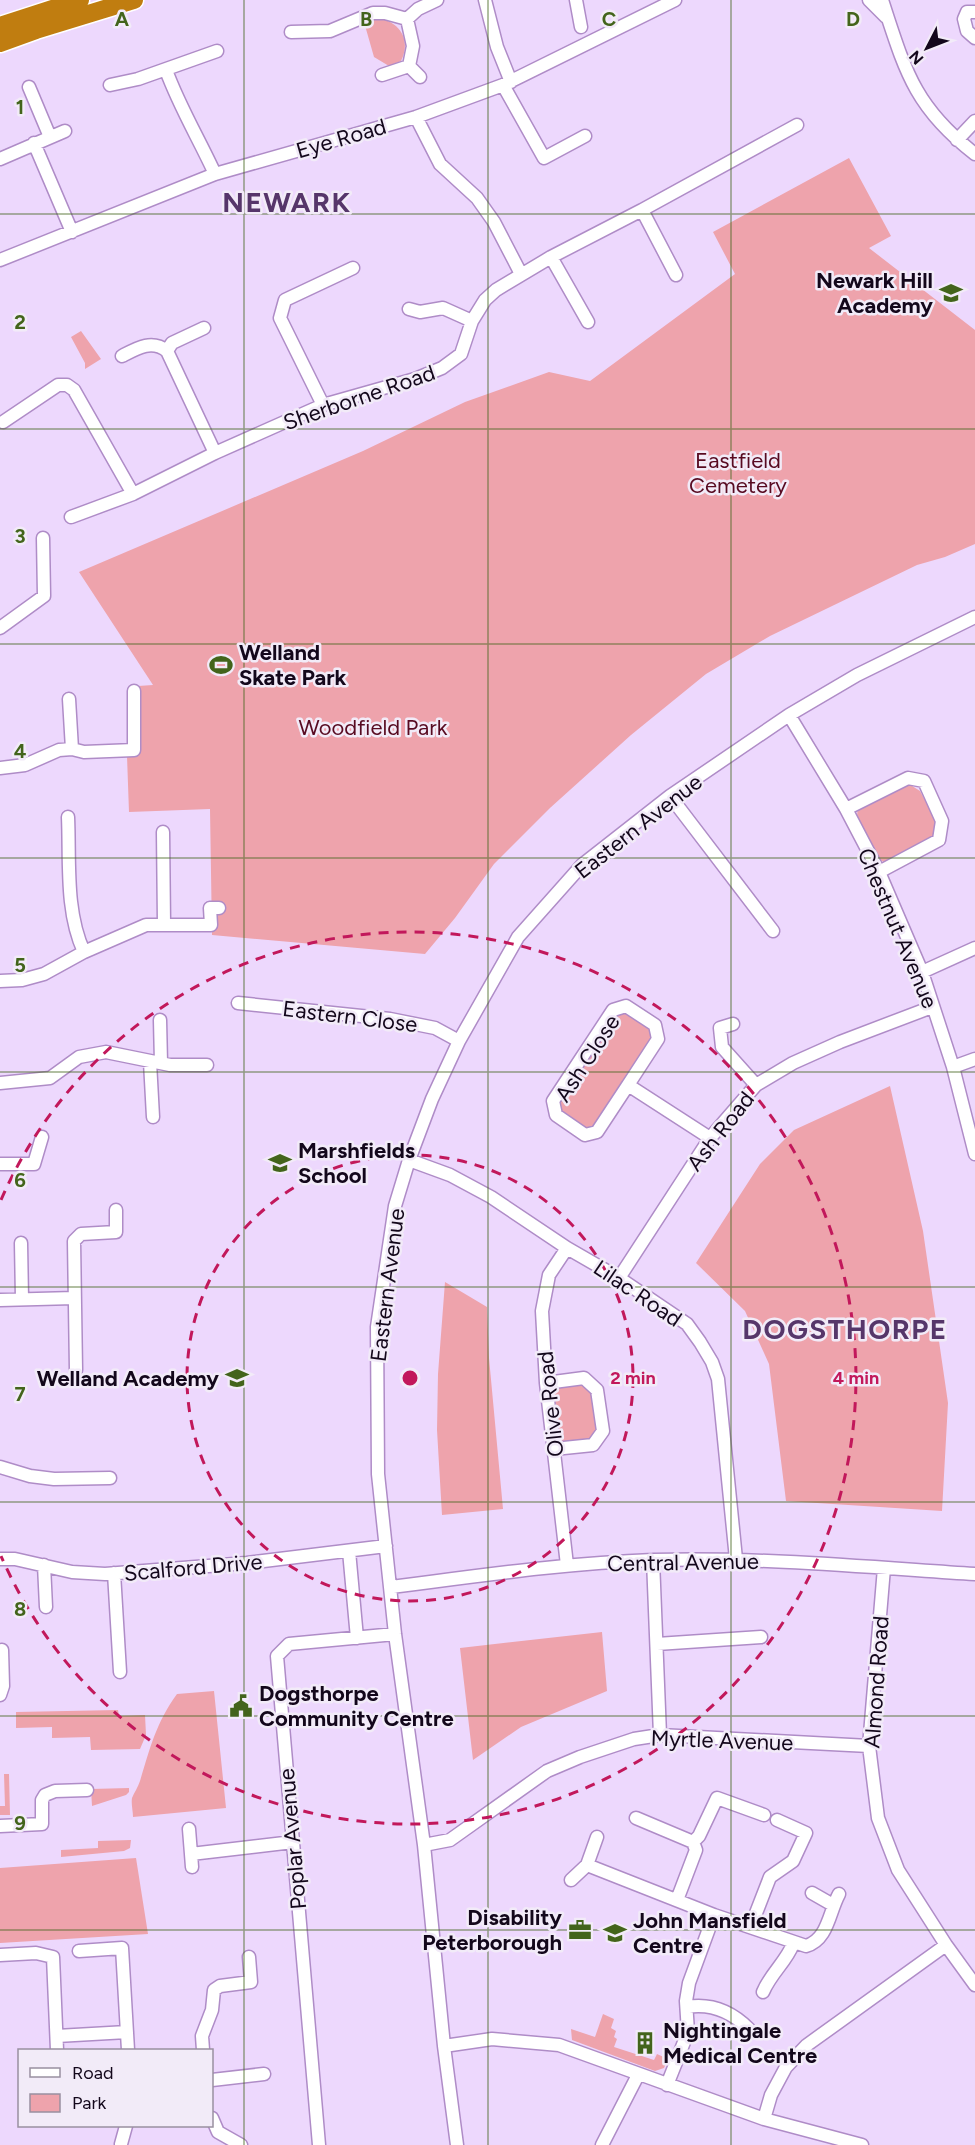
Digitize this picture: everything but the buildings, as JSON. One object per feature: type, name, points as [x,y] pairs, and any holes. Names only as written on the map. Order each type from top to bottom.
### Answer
[{"type":"highway","points":[[0,26],[80,0]]},
{"type":"highway","points":[[0,43],[135,0]]},
{"type":"street","points":[[407,20],[418,9],[437,0]]},
{"type":"street","points":[[484,0],[507,83],[544,158],[585,136]]},
{"type":"street","points":[[576,0],[581,27]]},
{"type":"street","name":"Eye Road","points":[[0,260],[214,174],[416,117],[507,83],[675,0]]},
{"type":"street","points":[[869,0],[889,20]]},
{"type":"street","points":[[882,0],[902,62],[913,85],[931,114],[975,154]]},
{"type":"street","points":[[975,12],[967,12],[964,19],[967,31],[975,38]]},
{"type":"street","points":[[291,32],[330,31],[373,13],[407,20]]},
{"type":"street","points":[[407,20],[413,46],[409,66]]},
{"type":"street","points":[[110,85],[138,79],[217,51]]},
{"type":"street","points":[[382,75],[409,66]]},
{"type":"street","points":[[409,66],[420,78]]},
{"type":"street","points":[[166,70],[177,100],[197,134],[214,174]]},
{"type":"street","points":[[29,87],[50,137]]},
{"type":"street","points":[[416,117],[440,164],[483,206],[494,222],[521,274]]},
{"type":"street","points":[[957,140],[975,121]]},
{"type":"street","name":"Sherborne Road","points":[[71,517],[133,494],[215,453],[324,405],[415,379],[442,368],[461,354],[472,321],[485,300],[496,290],[551,257],[642,210],[797,124]]},
{"type":"street","points":[[0,159],[64,131]]},
{"type":"street","points":[[34,143],[72,232]]},
{"type":"street","points":[[642,210],[676,275]]},
{"type":"street","points":[[551,257],[588,322]]},
{"type":"street","points":[[324,405],[280,318],[285,300],[353,268]]},
{"type":"street","points":[[409,309],[420,312],[444,308],[472,321]]},
{"type":"street","points":[[167,351],[172,343],[204,328]]},
{"type":"street","points":[[122,356],[141,346],[162,347],[167,351],[215,453]]},
{"type":"street","points":[[3,422],[58,385],[67,385],[74,390],[133,494]]},
{"type":"street","points":[[0,628],[44,596],[43,538]]},
{"type":"street","name":"Eastern Avenue","points":[[457,2145],[444,2046],[424,1845],[395,1634],[378,1474],[378,1327],[395,1206],[409,1160],[432,1099],[459,1041],[518,937],[582,865],[670,796],[789,715],[857,675],[975,617]]},
{"type":"street","points":[[0,768],[25,765],[59,750],[72,749],[84,752],[134,750],[134,690]]},
{"type":"street","points":[[69,699],[72,749]]},
{"type":"street","name":"Chestnut Avenue","points":[[789,715],[846,809],[879,872],[922,972],[953,1067],[975,1154]]},
{"type":"street","points":[[846,809],[908,778],[924,782],[942,821],[939,840],[879,872]]},
{"type":"street","points":[[670,796],[772,931]]},
{"type":"street","points":[[68,817],[71,897],[75,932],[84,952]]},
{"type":"street","points":[[163,832],[164,924]]},
{"type":"street","points":[[0,981],[22,980],[44,974],[84,952],[146,925],[211,925],[210,908],[219,908]]},
{"type":"street","points":[[922,972],[975,948]]},
{"type":"street","name":"Eastern Close","points":[[238,1003],[390,1019],[435,1028],[459,1041]]},
{"type":"street","name":"Ash Close","points":[[626,1006],[655,1025],[658,1039],[628,1085],[597,1131],[585,1135],[556,1115],[553,1101],[613,1010],[626,1006]]},
{"type":"street","name":"Ash Road","points":[[619,1278],[710,1138],[756,1084],[793,1063],[840,1042],[932,1007]]},
{"type":"street","points":[[153,1117],[160,1020]]},
{"type":"street","points":[[733,1024],[720,1028],[722,1047],[756,1084]]},
{"type":"street","points":[[0,1083],[50,1078],[80,1057],[106,1052],[170,1065],[207,1065]]},
{"type":"street","points":[[953,1067],[975,1059]]},
{"type":"street","points":[[628,1085],[710,1138]]},
{"type":"street","points":[[0,1164],[34,1164],[42,1137]]},
{"type":"street","name":"Lilac Road","points":[[409,1160],[450,1175],[491,1197],[687,1324],[712,1362],[718,1379],[736,1559]]},
{"type":"street","points":[[76,1370],[74,1241],[81,1234],[117,1232],[116,1209]]},
{"type":"street","points":[[21,1243],[22,1299]]},
{"type":"street","name":"Olive Road","points":[[567,1248],[549,1275],[543,1303],[546,1383],[567,1565]]},
{"type":"street","points":[[0,1300],[74,1298]]},
{"type":"street","points":[[546,1383],[584,1377],[597,1390],[603,1431],[593,1445],[554,1449]]},
{"type":"street","points":[[0,1467],[30,1476],[54,1479],[110,1478]]},
{"type":"street","name":"Scalford Drive","points":[[0,1559],[45,1565],[72,1572],[114,1573],[247,1563],[386,1546]]},
{"type":"street","points":[[349,1551],[357,1638]]},
{"type":"street","name":"Central Avenue","points":[[391,1587],[567,1565],[653,1560],[736,1559],[975,1574]]},
{"type":"street","points":[[653,1560],[660,1735]]},
{"type":"street","points":[[45,1565],[46,1607]]},
{"type":"street","name":"Almond Road","points":[[884,1568],[869,1746],[878,1818],[898,1870],[946,1945],[975,1985]]},
{"type":"street","points":[[114,1573],[120,1672]]},
{"type":"street","name":"Poplar Avenue","points":[[319,2145],[277,1656],[289,1644],[395,1634]]},
{"type":"street","points":[[657,1644],[761,1637]]},
{"type":"street","points":[[0,1695],[3,1686],[1,1650],[16,1650]]},
{"type":"street","name":"Myrtle Avenue","points":[[424,1845],[450,1840],[547,1771],[634,1739],[660,1735],[869,1746]]},
{"type":"street","points":[[0,1826],[42,1824],[42,1800],[45,1795],[55,1791],[87,1790]]},
{"type":"street","points":[[693,1842],[699,1836],[717,1798],[764,1815]]},
{"type":"street","points":[[636,1818],[693,1842],[696,1850],[677,1900]]},
{"type":"street","points":[[751,1926],[770,1877],[793,1861],[806,1833],[777,1820]]},
{"type":"street","points":[[189,1829],[192,1867]]},
{"type":"street","points":[[571,1880],[587,1865],[597,1837]]},
{"type":"street","points":[[191,1854],[293,1842]]},
{"type":"street","points":[[587,1865],[714,1915],[751,1926],[793,1944],[806,1946],[813,1944],[821,1937],[836,1899],[812,1893]]},
{"type":"street","points":[[667,2085],[684,2031],[689,1983],[714,1915]]},
{"type":"street","points":[[763,1992],[769,1978],[784,1961],[793,1944]]},
{"type":"street","points":[[764,2119],[771,2095],[786,2067],[807,2045],[946,1945]]},
{"type":"street","points":[[78,1951],[122,1948],[128,2049]]},
{"type":"street","points":[[0,1955],[36,1953],[53,1957],[57,2049]]},
{"type":"street","points":[[203,2049],[202,2036],[212,2010],[211,1987],[251,1982],[249,1957]]},
{"type":"street","points":[[687,2007],[716,2008],[739,2019],[749,2029]]},
{"type":"street","points":[[57,2036],[127,2032]]},
{"type":"street","points":[[444,2046],[492,2039],[559,2045],[764,2119],[862,2145]]},
{"type":"street","points":[[213,2080],[264,2074]]},
{"type":"street","points":[[602,2145],[638,2075]]},
{"type":"street","points":[[213,2120],[218,2132],[241,2145]]},
{"type":"street","points":[[121,2144],[126,2127]]},
{"type":"green space","points":[[375,18],[391,22],[401,32],[405,45],[401,61],[389,66],[374,57],[364,22]]},
{"type":"green space","points":[[849,158],[891,236],[869,248],[975,330],[975,544],[945,557],[917,565],[770,636],[706,674],[631,735],[550,808],[494,864],[455,918],[425,954],[212,935],[210,809],[129,812],[127,756],[139,754],[138,686],[153,685],[79,572],[363,451],[465,402],[549,372],[590,381],[735,274],[713,232]]},
{"type":"green space","points":[[81,331],[101,359],[85,369],[85,363],[71,337]]},
{"type":"green space","points":[[909,784],[920,791],[937,823],[935,837],[887,863],[875,856],[865,841],[858,823],[858,809]]},
{"type":"green space","points":[[627,1010],[653,1027],[654,1038],[595,1129],[585,1132],[559,1113],[558,1102],[615,1013]]},
{"type":"green space","points":[[890,1086],[923,1231],[948,1403],[942,1511],[786,1501],[769,1364],[745,1311],[696,1263],[760,1164],[794,1130]]},
{"type":"green space","points":[[445,1282],[487,1307],[489,1358],[503,1509],[442,1515],[437,1430],[438,1374]]},
{"type":"green space","points":[[583,1382],[592,1393],[596,1430],[587,1442],[563,1444],[557,1440],[553,1390],[557,1385]]},
{"type":"green space","points":[[602,1632],[607,1691],[521,1727],[473,1760],[460,1648]]},
{"type":"green space","points":[[214,1691],[226,1808],[133,1817],[132,1798],[140,1781],[154,1736],[177,1694]]},
{"type":"green space","points":[[118,1710],[119,1716],[145,1715],[146,1735],[140,1749],[91,1750],[90,1737],[52,1738],[52,1727],[16,1728],[16,1712]]},
{"type":"green space","points":[[4,1774],[9,1774],[10,1815],[0,1815],[0,1806],[5,1806]]},
{"type":"green space","points":[[129,1788],[126,1795],[92,1806],[91,1789]]},
{"type":"green space","points":[[131,1840],[130,1848],[124,1851],[61,1857],[61,1850],[98,1848],[98,1841]]},
{"type":"green space","points":[[136,1858],[148,1934],[0,1943],[0,1868]]},
{"type":"green space","points":[[603,2014],[614,2019],[611,2028],[616,2031],[614,2037],[617,2039],[614,2047],[654,2060],[657,2054],[668,2059],[664,2068],[655,2071],[572,2040],[571,2029],[595,2037]]},
{"type":"place","name":"Newark Hill Academy","points":[[951,293]]},
{"type":"place","name":"Welland Skate Park","points":[[221,665]]},
{"type":"place","name":"Marshfields School","points":[[280,1163]]},
{"type":"place","name":"Welland Academy","points":[[237,1378]]},
{"type":"place","name":"Dogsthorpe Community Centre","points":[[241,1706]]},
{"type":"place","name":"Disability Peterborough","points":[[580,1930]]},
{"type":"place","name":"John Mansfield Centre","points":[[615,1933]]},
{"type":"place","name":"Nightingale Medical Centre","points":[[645,2043]]},
{"type":"district","name":"NEWARK","points":[[287,202]]},
{"type":"district","name":"DOGSTHORPE","points":[[845,1329]]},
{"type":"park label","name":"Eastfield Cemetery","points":[[738,473]]},
{"type":"park label","name":"Woodfield Park","points":[[373,727]]}]
